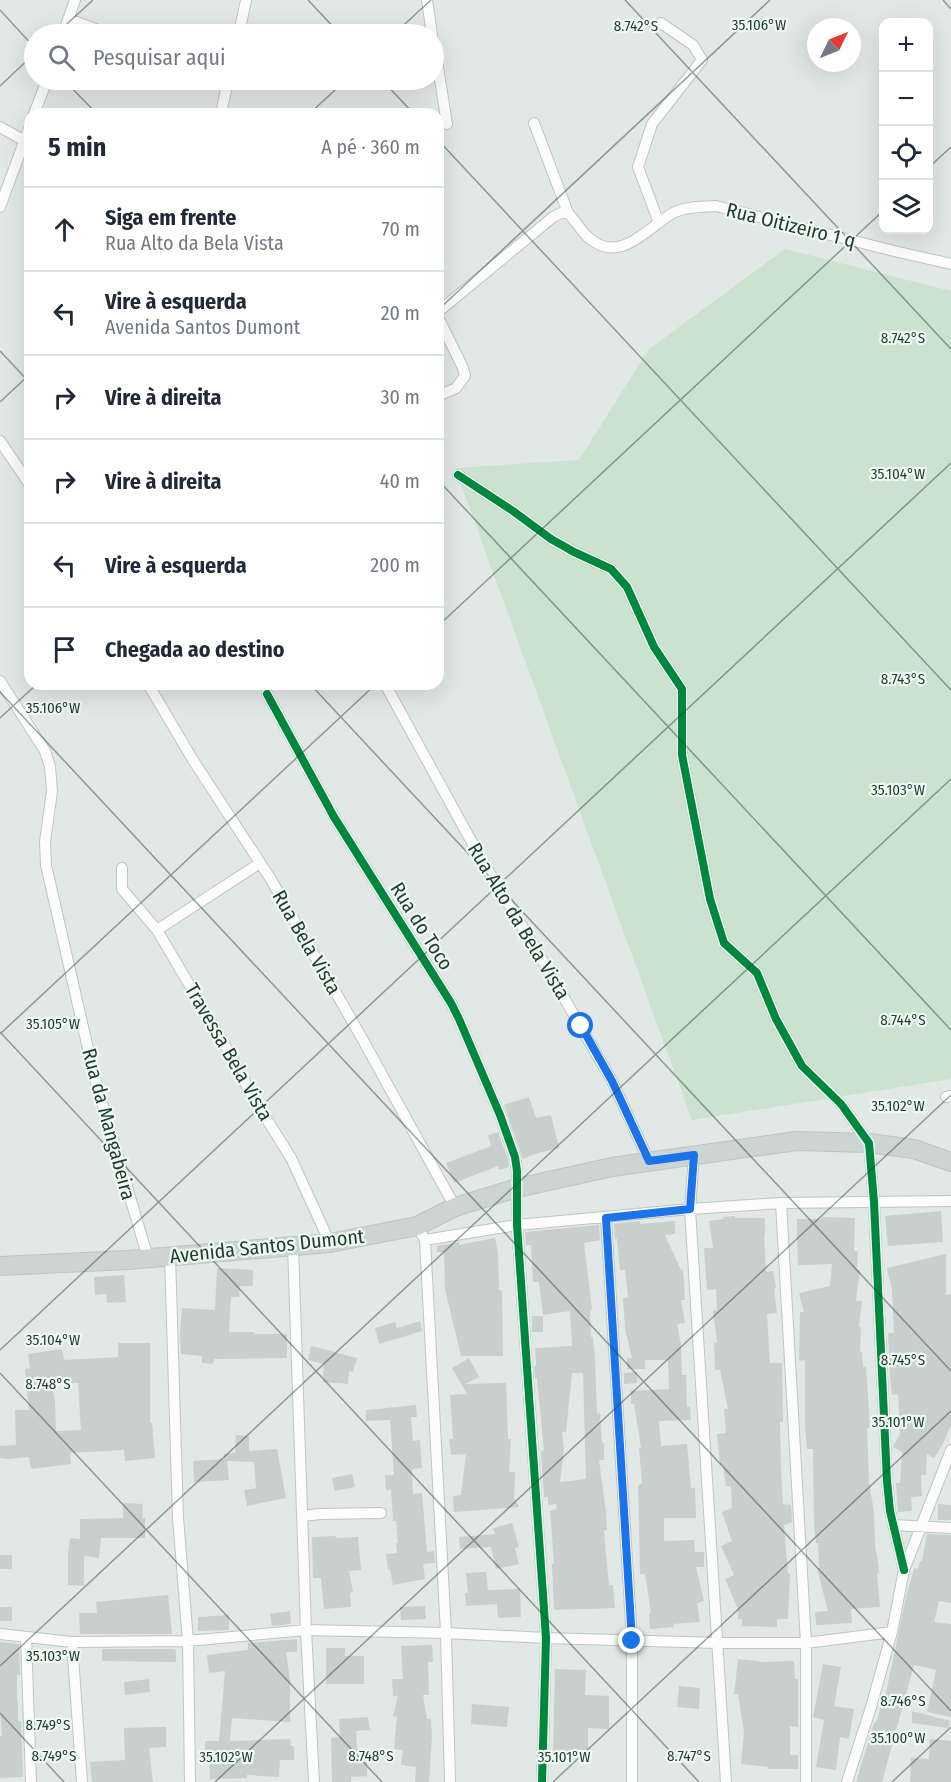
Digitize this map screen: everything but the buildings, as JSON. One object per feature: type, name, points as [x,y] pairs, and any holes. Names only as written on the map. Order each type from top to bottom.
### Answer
[{"type":"main road","name":"Avenida Santos Dumont","points":[[0,1266],[148,1258],[421,1233],[454,1207],[517,1188],[612,1167],[796,1141],[869,1143],[914,1149],[951,1162]]},
{"type":"street","points":[[66,24],[75,0]]},
{"type":"street","points":[[241,24],[246,0]]},
{"type":"street","points":[[427,0],[431,24]]},
{"type":"street","points":[[68,19],[82,24]]},
{"type":"street","points":[[659,223],[638,167],[652,124],[702,60],[693,45],[661,22]]},
{"type":"street","points":[[36,108],[43,90]]},
{"type":"street","points":[[221,108],[226,90]]},
{"type":"street","points":[[442,90],[447,124]]},
{"type":"street","name":"Rua Oitizeiro 1 q","points":[[534,123],[568,213],[589,238],[605,247],[631,244],[675,212],[693,207],[716,206],[951,264]]},
{"type":"street","points":[[0,127],[24,140]]},
{"type":"street","points":[[0,207],[24,143]]},
{"type":"street","points":[[20,153],[24,156]]},
{"type":"street","points":[[444,307],[553,217],[561,213],[568,213]]},
{"type":"street","points":[[444,329],[465,376],[456,388],[444,393]]},
{"type":"street","points":[[0,441],[24,476]]},
{"type":"street","points":[[458,475],[551,539],[611,569],[627,587],[654,647],[682,689],[682,755],[710,899],[724,943],[757,973],[776,1018],[802,1066],[841,1104],[869,1143],[874,1202],[887,1481],[890,1511],[904,1570]]},
{"type":"street","name":"Rua da Mangabeira","points":[[0,681],[45,751],[50,767],[52,791],[45,842],[46,865],[94,1075],[148,1258]]},
{"type":"street","name":"Rua Bela Vista","points":[[152,690],[193,760],[260,863],[363,1040],[454,1207]]},
{"type":"street","name":"Rua Alto da Bela Vista","points":[[388,690],[480,857],[543,960],[612,1081],[649,1161]]},
{"type":"street","name":"Rua do Toco","points":[[267,694],[334,817],[451,1003],[515,1157],[517,1225],[546,1638],[542,1782]]},
{"type":"street","points":[[157,930],[260,863]]},
{"type":"street","name":"Travessa Bela Vista","points":[[122,868],[122,889],[157,930],[236,1064],[250,1094],[291,1158],[330,1243]]},
{"type":"street","points":[[694,1155],[690,1209],[726,1782]]},
{"type":"street","points":[[450,1782],[446,1633],[421,1233],[781,1203],[951,1201]]},
{"type":"street","points":[[781,1203],[806,1643],[806,1782]]},
{"type":"street","points":[[606,1218],[632,1641],[632,1782]]},
{"type":"street","points":[[293,1246],[306,1630],[314,1782]]},
{"type":"street","points":[[170,1256],[178,1518],[188,1641],[190,1782]]},
{"type":"street","points":[[847,1782],[892,1632],[904,1570],[951,1450]]},
{"type":"street","points":[[302,1516],[381,1513]]},
{"type":"street","points":[[893,1525],[951,1528]]},
{"type":"street","points":[[0,1634],[72,1642],[188,1641],[306,1630],[632,1641],[806,1643],[892,1632]]},
{"type":"street","points":[[26,1637],[32,1782]]},
{"type":"street","points":[[72,1642],[82,1782]]},
{"type":"green space","points":[[785,249],[951,291],[951,1079],[692,1120],[455,468],[579,460],[649,349]]},
{"type":"cycle path","points":[[458,475],[551,539],[611,569],[627,587],[654,647],[682,689],[682,755],[710,899],[724,943],[757,973],[776,1019],[802,1066],[841,1104],[869,1143],[874,1202],[887,1481],[890,1511],[904,1570]]},
{"type":"cycle path","points":[[267,694],[334,817],[451,1003],[500,1115],[515,1157],[517,1225],[546,1638],[542,1782]]},
{"type":"route","points":[[581,1026],[612,1081],[649,1161],[694,1155],[690,1209],[606,1218],[632,1641]]}]
